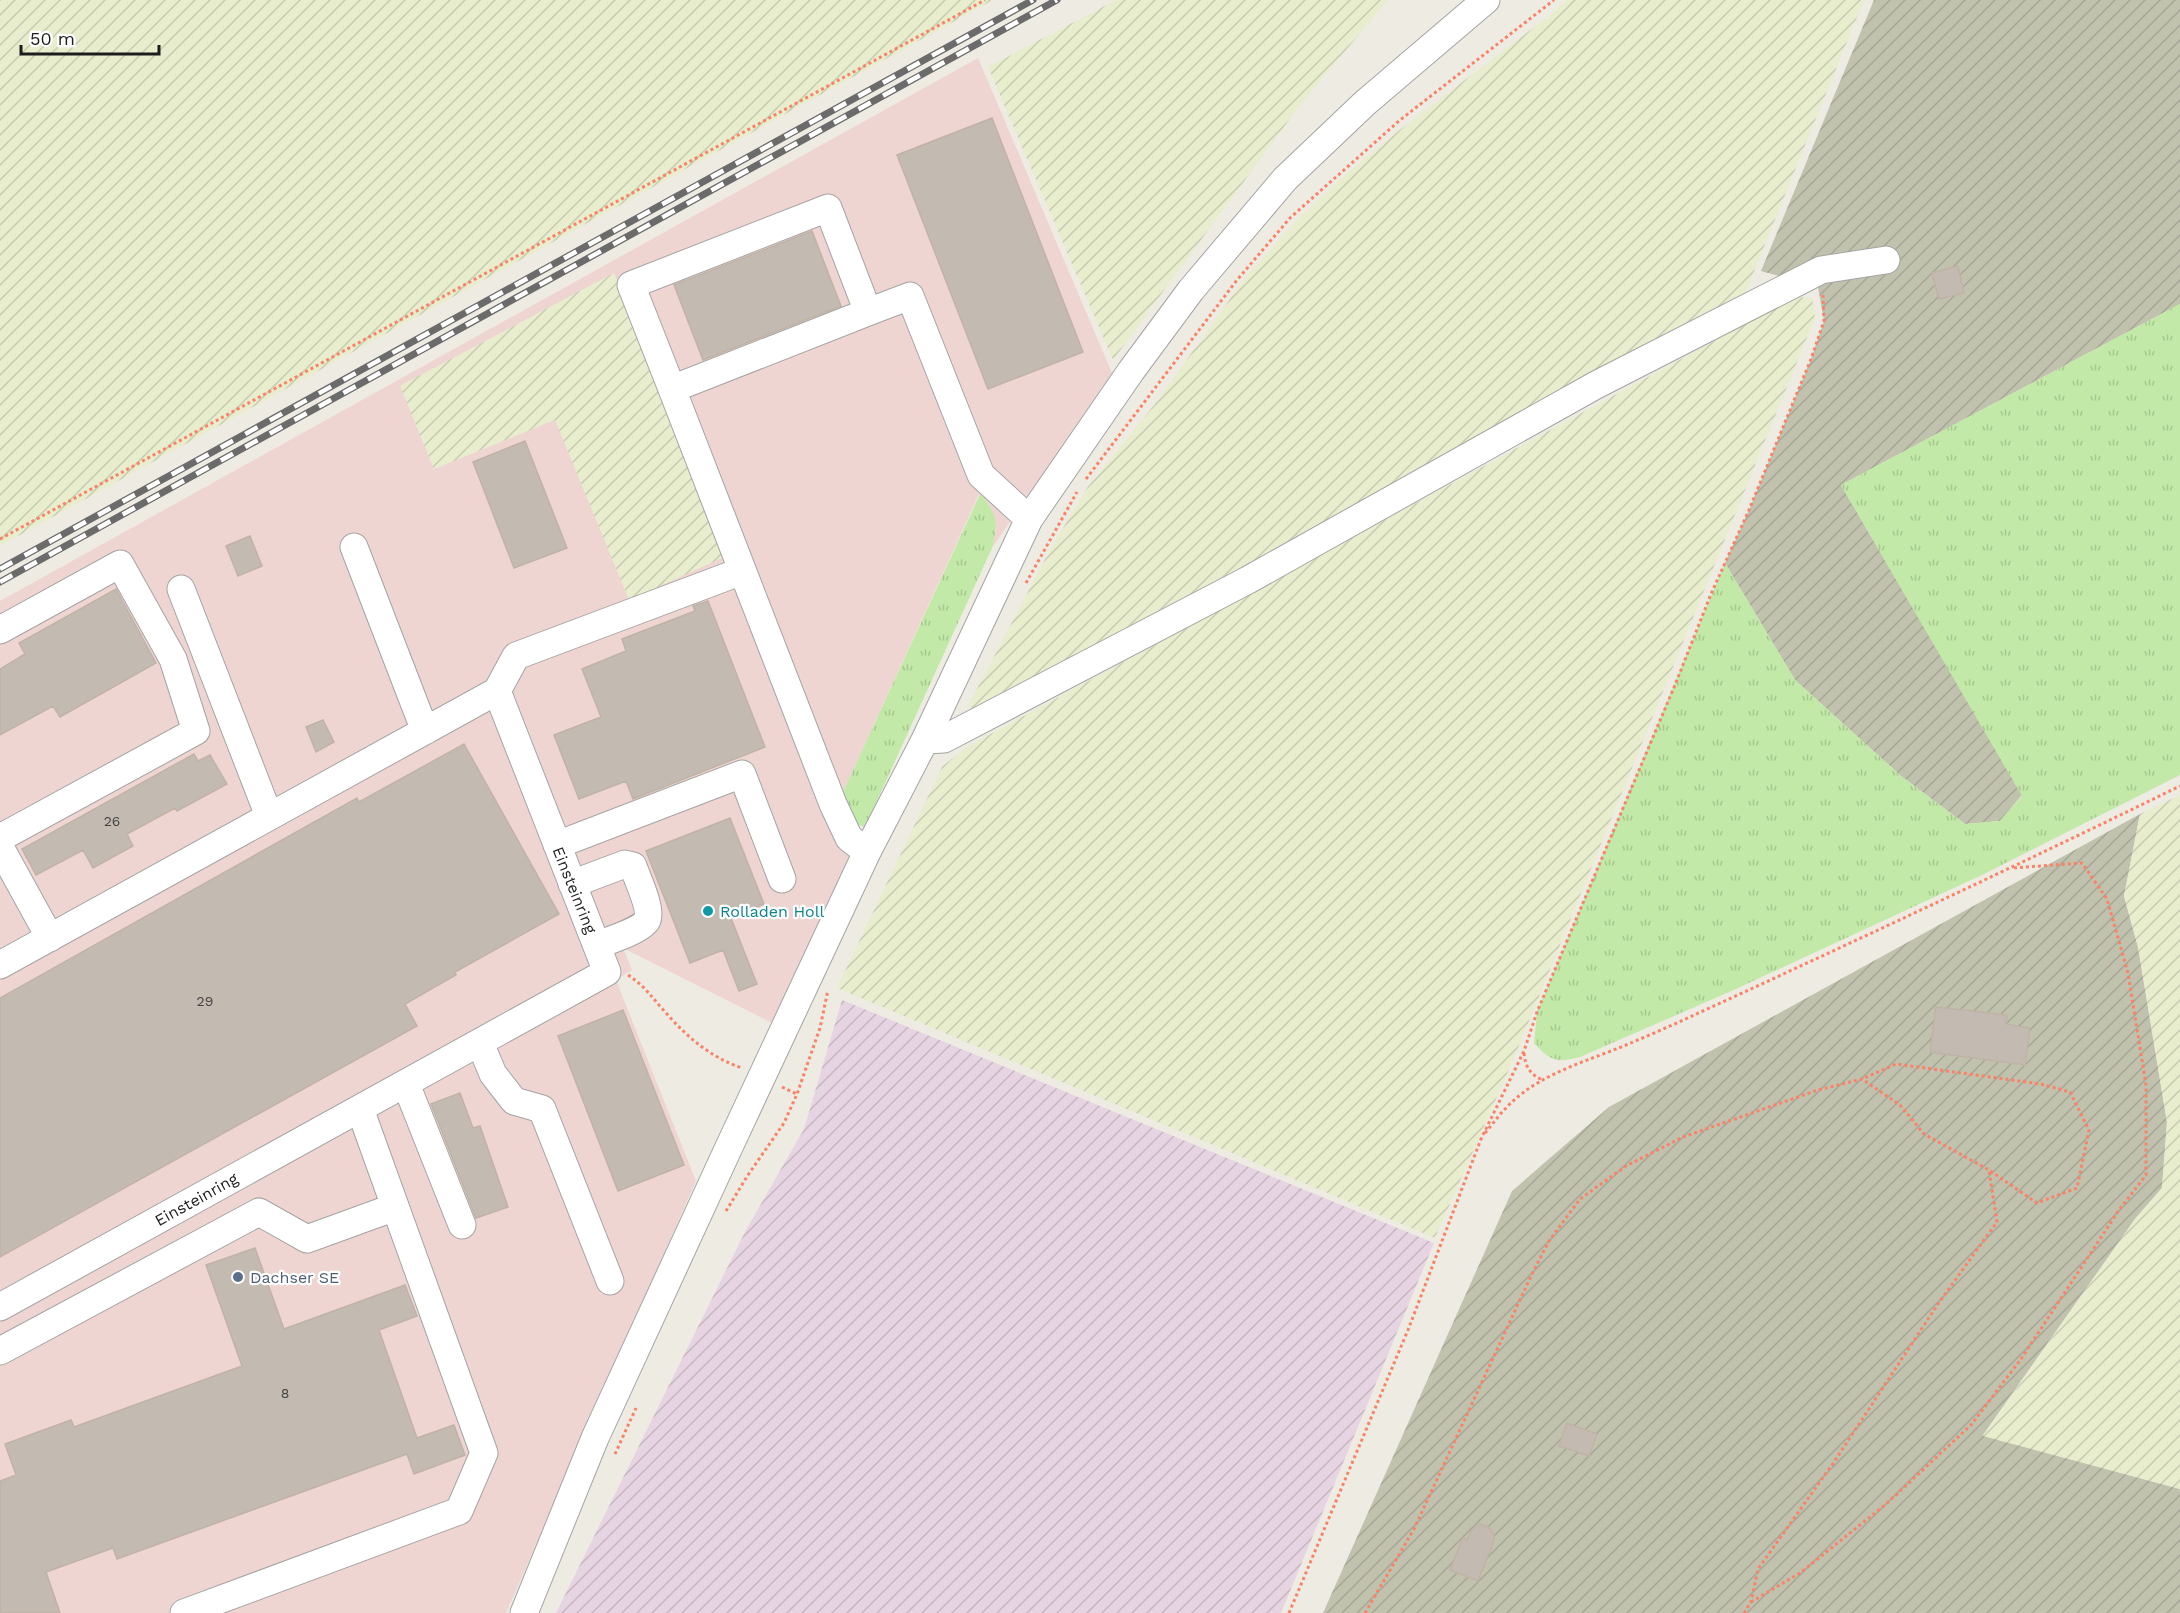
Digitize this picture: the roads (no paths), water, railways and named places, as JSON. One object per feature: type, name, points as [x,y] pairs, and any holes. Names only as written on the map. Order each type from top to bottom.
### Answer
[{"type":"street","points":[[524,1613],[595,1438],[867,852],[925,740],[1029,519],[1131,371],[1191,290],[1286,179],[1365,103],[1486,0]]},
{"type":"street","points":[[867,852],[849,838],[833,804],[632,285],[828,208],[868,312]]},
{"type":"street","points":[[925,740],[944,739],[1238,585],[1596,385],[1821,270],[1886,260]]},
{"type":"street","points":[[672,389],[910,296],[981,476],[1029,519]]},
{"type":"street","points":[[354,547],[425,731]]},
{"type":"street","points":[[0,630],[120,564],[173,659],[196,731],[0,838]]},
{"type":"street","points":[[0,965],[496,691],[516,656],[742,570]]},
{"type":"street","points":[[181,589],[269,816]]},
{"type":"street","name":"Einsteinring","points":[[0,1307],[608,972],[496,691]]},
{"type":"street","points":[[557,845],[742,774],[782,879]]},
{"type":"street","points":[[0,847],[50,938]]},
{"type":"street","points":[[572,884],[625,864],[633,866],[648,908],[648,919],[642,926],[597,945]]},
{"type":"street","points":[[480,1043],[493,1074],[514,1101],[542,1109],[610,1281]]},
{"type":"street","points":[[406,1084],[462,1225]]},
{"type":"street","points":[[183,1613],[459,1511],[484,1453],[360,1109]]},
{"type":"street","points":[[0,1351],[259,1212],[307,1239],[395,1207]]},
{"type":"railway","points":[[0,569],[1033,0]]},
{"type":"railway","points":[[0,582],[1057,0]]},
{"type":"place","name":"Rolladen Holl","points":[[708,911]]},
{"type":"place","name":"Dachser SE","points":[[238,1277]]}]
